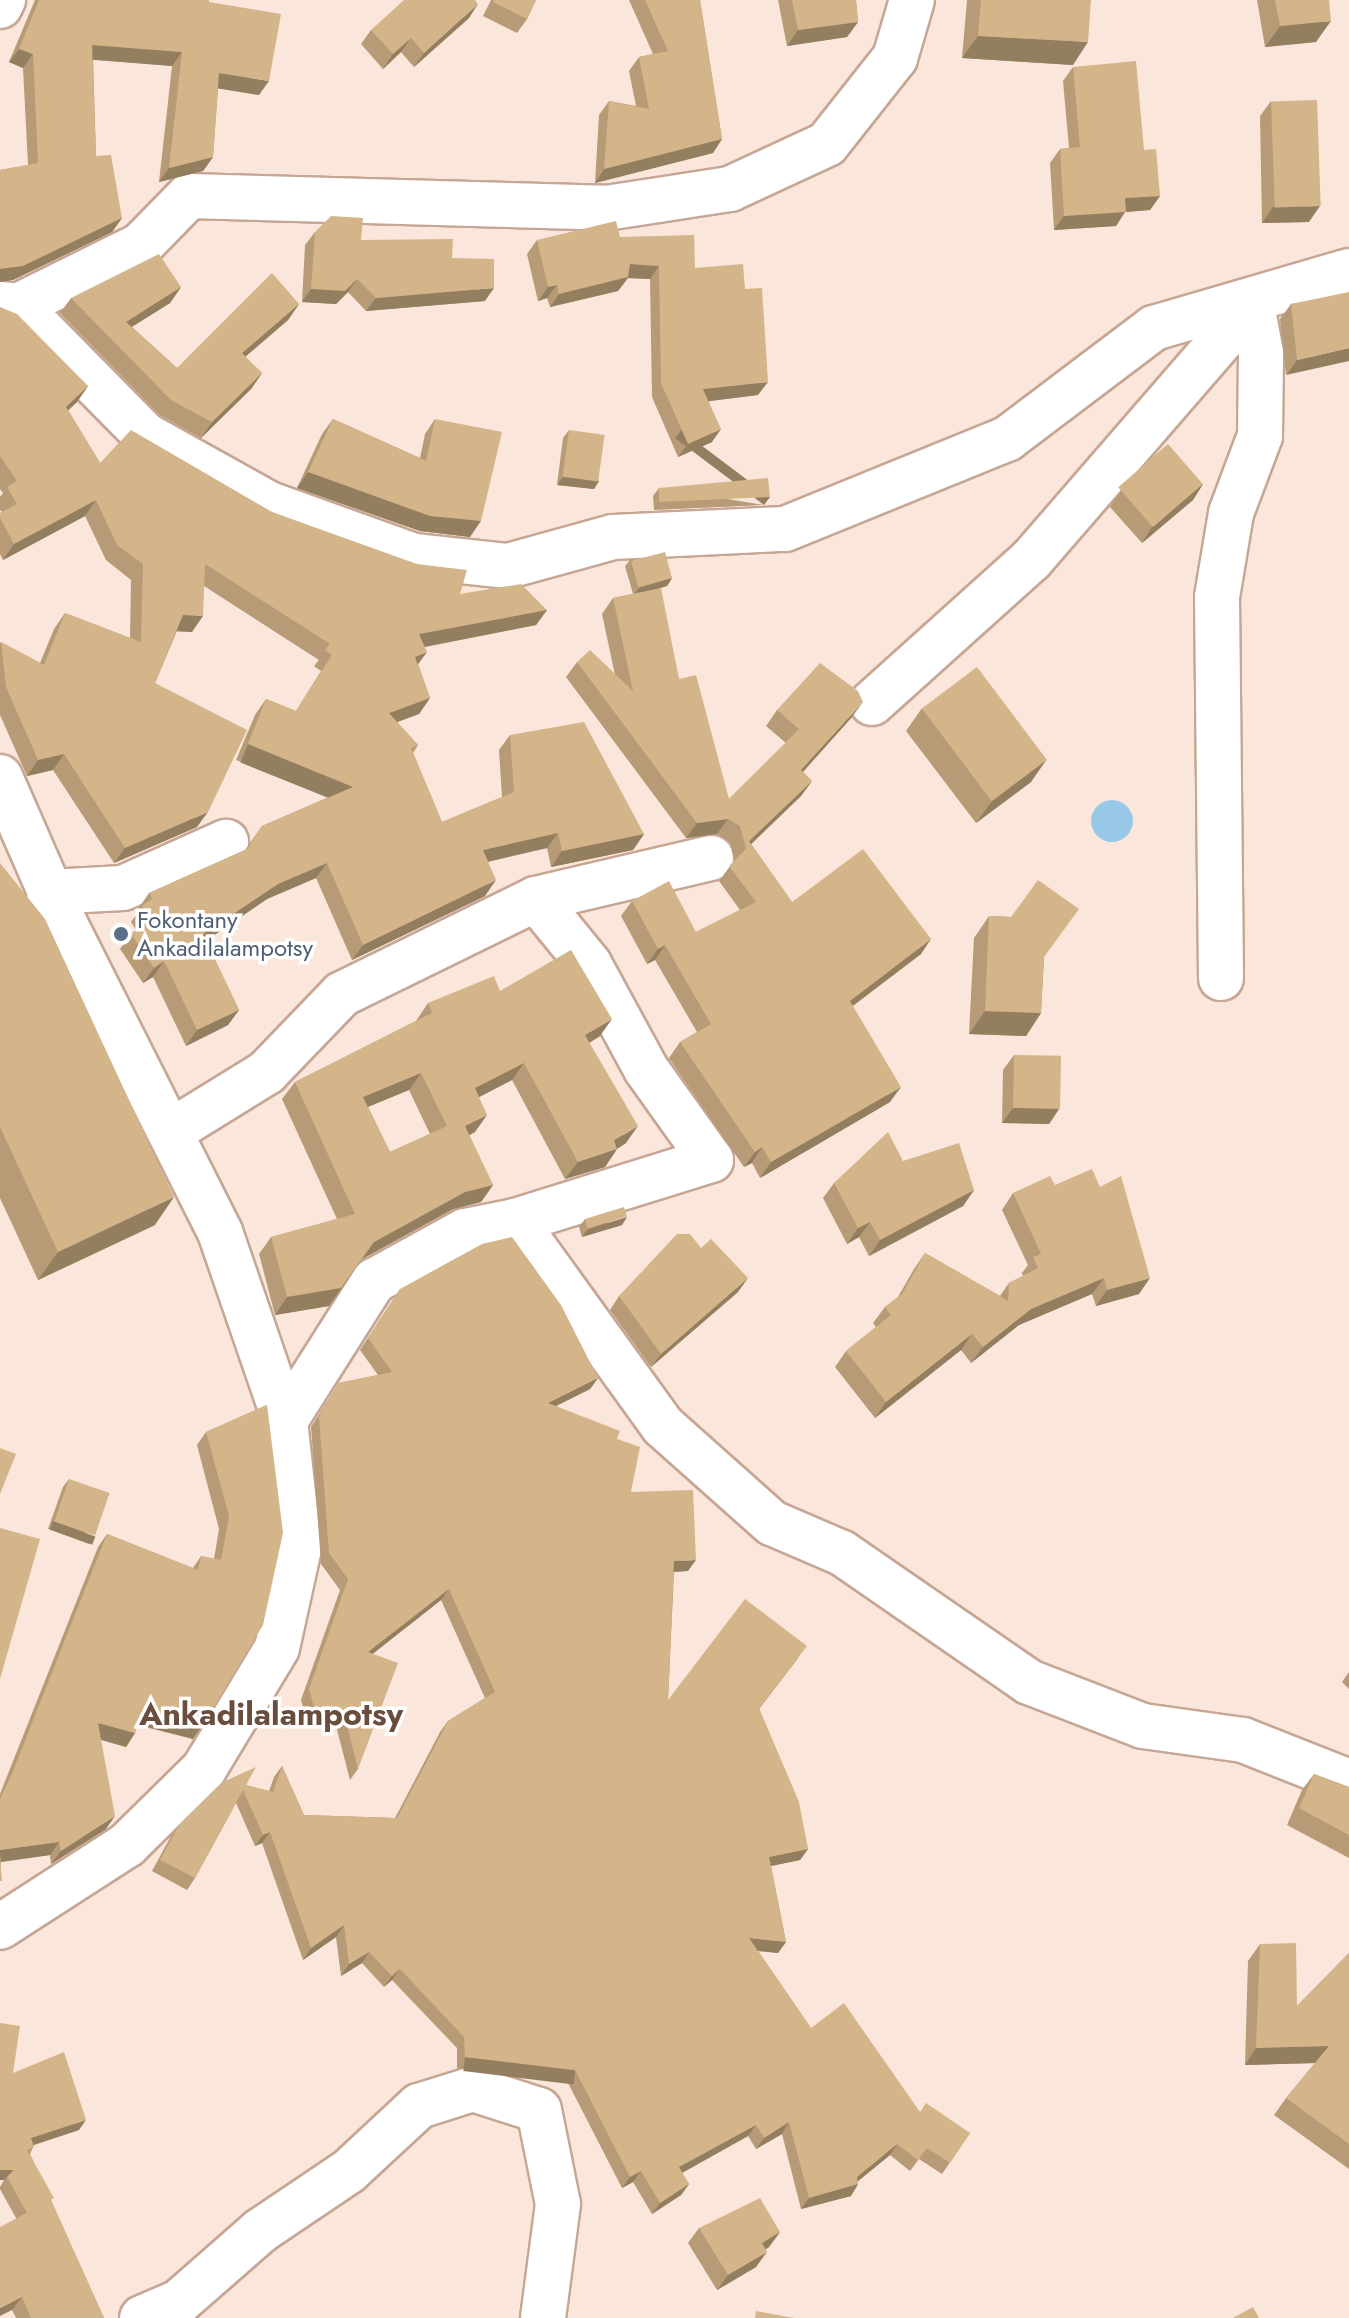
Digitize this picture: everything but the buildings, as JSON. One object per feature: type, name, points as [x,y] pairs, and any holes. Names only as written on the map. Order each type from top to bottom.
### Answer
[{"type":"street","points":[[0,6],[3,0]]},
{"type":"street","points":[[912,0],[895,58],[827,144],[730,189],[606,208],[189,196],[141,245],[9,305],[145,435],[269,504],[414,556],[508,566],[613,537],[785,529],[1007,439],[1154,328],[1252,305],[1349,271]]},
{"type":"street","points":[[872,703],[1031,560],[1252,305]]},
{"type":"street","points":[[1221,978],[1217,597],[1231,513],[1260,436],[1261,353],[1252,305]]},
{"type":"street","points":[[0,777],[49,892],[220,1232],[285,1421],[299,1548],[277,1648],[204,1769],[127,1845],[0,1927]]},
{"type":"street","points":[[49,892],[123,888],[226,842]]},
{"type":"street","points":[[170,1132],[267,1072],[342,994],[536,899],[711,858]]},
{"type":"street","points":[[285,1421],[374,1281],[465,1231],[515,1221],[711,1160],[646,1069],[589,964],[536,899]]},
{"type":"street","points":[[515,1221],[663,1426],[772,1523],[842,1553],[1029,1682],[1143,1726],[1243,1740],[1349,1782]]},
{"type":"street","points":[[142,2318],[179,2302],[260,2231],[349,2171],[419,2106],[473,2089],[539,2110],[558,2204],[543,2318]]},
{"type":"water","points":[[1112,800],[1127,806],[1133,821],[1127,836],[1112,842],[1097,836],[1091,821],[1097,806]]},
{"type":"place","name":"Fokontany Ankadilalampotsy","points":[[121,934]]},
{"type":"district","name":"Ankadilalampotsy","points":[[271,1714]]}]
